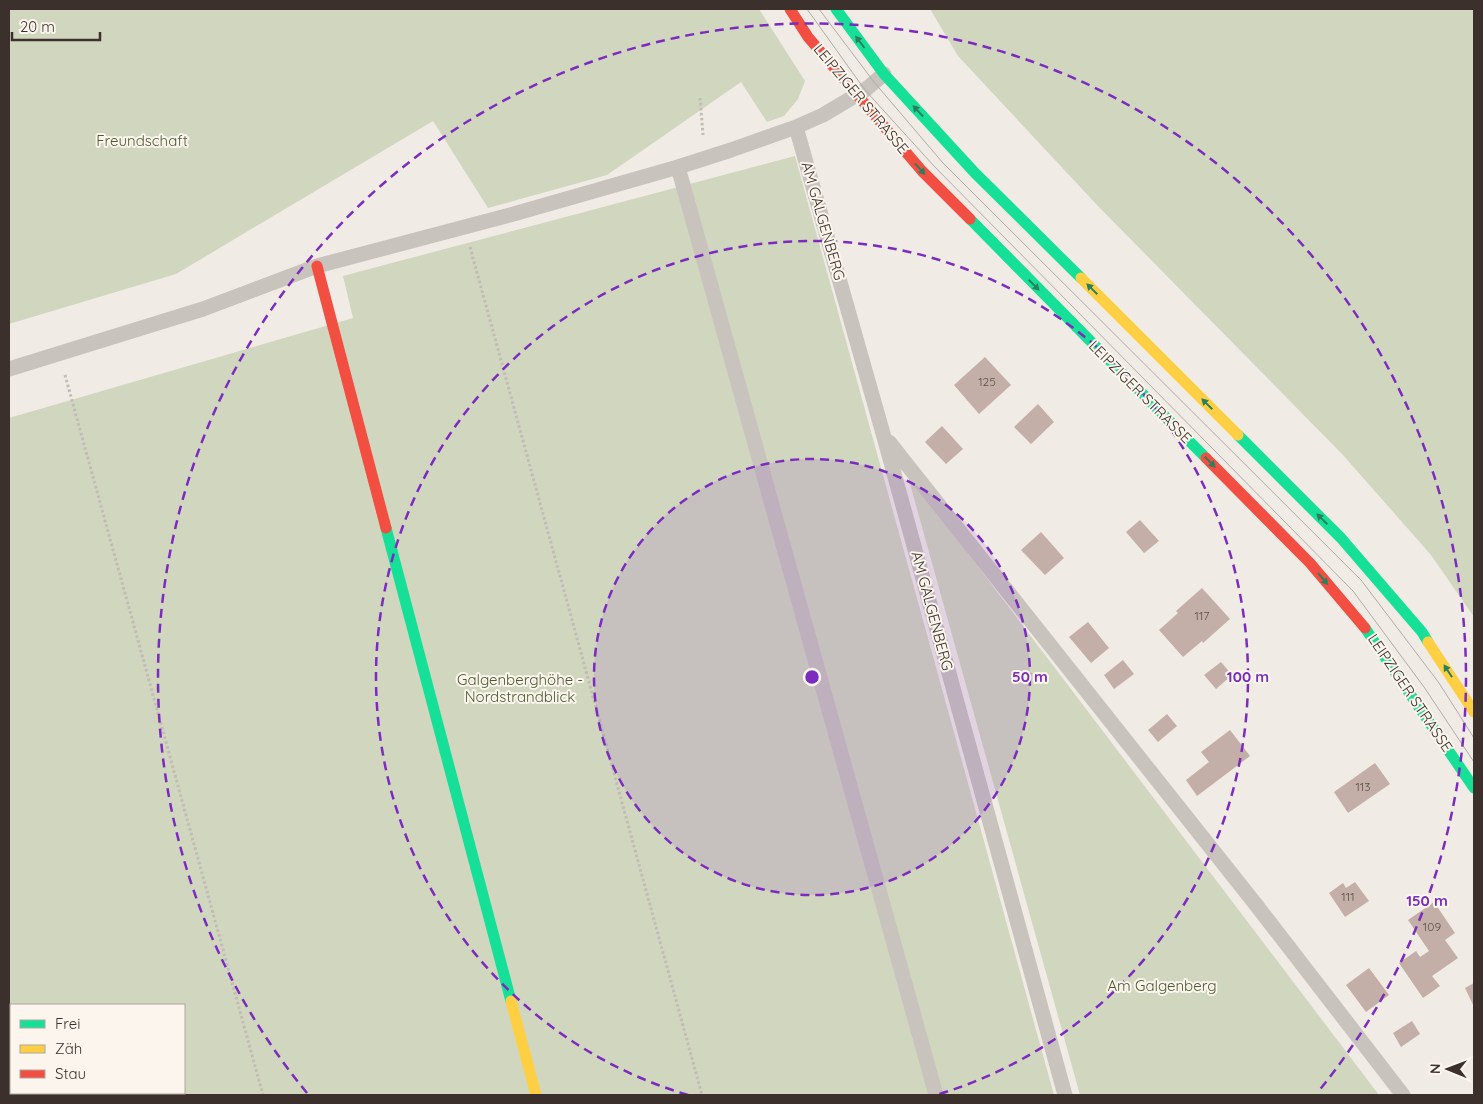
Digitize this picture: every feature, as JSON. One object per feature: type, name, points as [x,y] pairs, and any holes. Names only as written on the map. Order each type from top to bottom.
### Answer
[{"type":"main road","name":"LEIPZIGER STRASSE","points":[[790,9],[808,37],[922,171],[1310,563],[1370,634],[1474,788]]},
{"type":"main road","points":[[836,9],[884,74],[975,173],[1341,538],[1422,632],[1474,712]]},
{"type":"main road","points":[[316,266],[536,1095]]},
{"type":"lane","points":[[9,369],[203,310],[316,266],[678,168],[796,127],[823,115],[865,90],[884,74]]},
{"type":"lane","name":"AM GALGENBERG","points":[[796,127],[884,437],[1065,1095]]},
{"type":"lane","points":[[678,168],[936,1095]]},
{"type":"lane","points":[[884,437],[1256,906],[1403,1095]]},
{"type":"path","points":[[700,98],[706,158]]},
{"type":"path","points":[[464,227],[702,1095]]},
{"type":"path","points":[[59,354],[263,1095]]},
{"type":"green space","name":"Freundschaft","points":[[9,9],[759,9],[805,81],[798,99],[784,116],[767,122],[741,82],[607,175],[488,208],[433,121],[176,274],[9,324]]},
{"type":"green space","points":[[930,9],[1474,9],[1474,617],[1431,555],[1343,455],[1097,205],[958,56]]},
{"type":"green space","name":"Galgenberghöhe - Nordstrandblick","points":[[795,156],[1054,1095],[9,1095],[9,418],[353,318],[343,276]]},
{"type":"green space","name":"Am Galgenberg","points":[[907,473],[1379,1095],[1080,1095]]},
{"type":"building","points":[[985,357],[1011,385],[979,414],[954,385]]},
{"type":"building","points":[[1038,404],[1054,422],[1031,444],[1014,427]]},
{"type":"building","points":[[942,426],[963,449],[946,464],[925,442]]},
{"type":"building","points":[[1140,520],[1159,541],[1144,553],[1126,532]]},
{"type":"building","points":[[1041,532],[1064,558],[1045,575],[1021,550]]},
{"type":"building","points":[[1202,588],[1230,619],[1203,643],[1202,641],[1183,657],[1159,630],[1178,613],[1176,611]]},
{"type":"building","points":[[1088,622],[1109,648],[1091,663],[1069,637]]},
{"type":"building","points":[[1123,660],[1134,674],[1114,689],[1104,675]]},
{"type":"building","points":[[1221,662],[1232,675],[1216,689],[1204,675]]},
{"type":"building","points":[[1167,714],[1177,726],[1158,742],[1148,730]]},
{"type":"building","points":[[1230,730],[1250,756],[1197,796],[1186,780],[1209,762],[1201,752]]},
{"type":"building","points":[[1375,763],[1390,784],[1348,813],[1334,792]]},
{"type":"building","points":[[1355,882],[1369,901],[1345,917],[1329,893],[1343,883],[1346,888]]},
{"type":"building","points":[[1434,902],[1455,933],[1445,940],[1458,958],[1432,976],[1440,986],[1423,998],[1399,963],[1416,951],[1420,957],[1429,951],[1408,920]]},
{"type":"building","points":[[1369,968],[1389,995],[1366,1012],[1346,985]]},
{"type":"building","points":[[1474,983],[1474,1007],[1465,988]]},
{"type":"building","points":[[1412,1021],[1420,1034],[1401,1047],[1393,1033]]},
{"type":"tram line","points":[[807,9],[865,90],[933,165],[1353,591],[1424,687],[1474,762]]},
{"type":"tram line","points":[[819,9],[874,82],[943,163],[1361,580],[1439,683],[1474,738]]},
{"type":"traffic: fast","points":[[836,9],[884,74],[975,173],[1081,278]]},
{"type":"traffic: fast","points":[[970,219],[1206,458]]},
{"type":"traffic: fast","points":[[1238,435],[1341,538],[1422,632],[1428,642]]},
{"type":"traffic: fast","points":[[386,528],[511,1001]]},
{"type":"traffic: fast","points":[[1365,628],[1474,788]]},
{"type":"traffic: slow","points":[[1081,278],[1238,435]]},
{"type":"traffic: slow","points":[[1428,642],[1474,712]]},
{"type":"traffic: slow","points":[[511,1001],[536,1095]]},
{"type":"traffic: jam","points":[[790,9],[808,37],[922,171],[970,219]]},
{"type":"traffic: jam","points":[[317,266],[386,528]]},
{"type":"traffic: jam","points":[[1206,458],[1310,563],[1365,628]]}]
